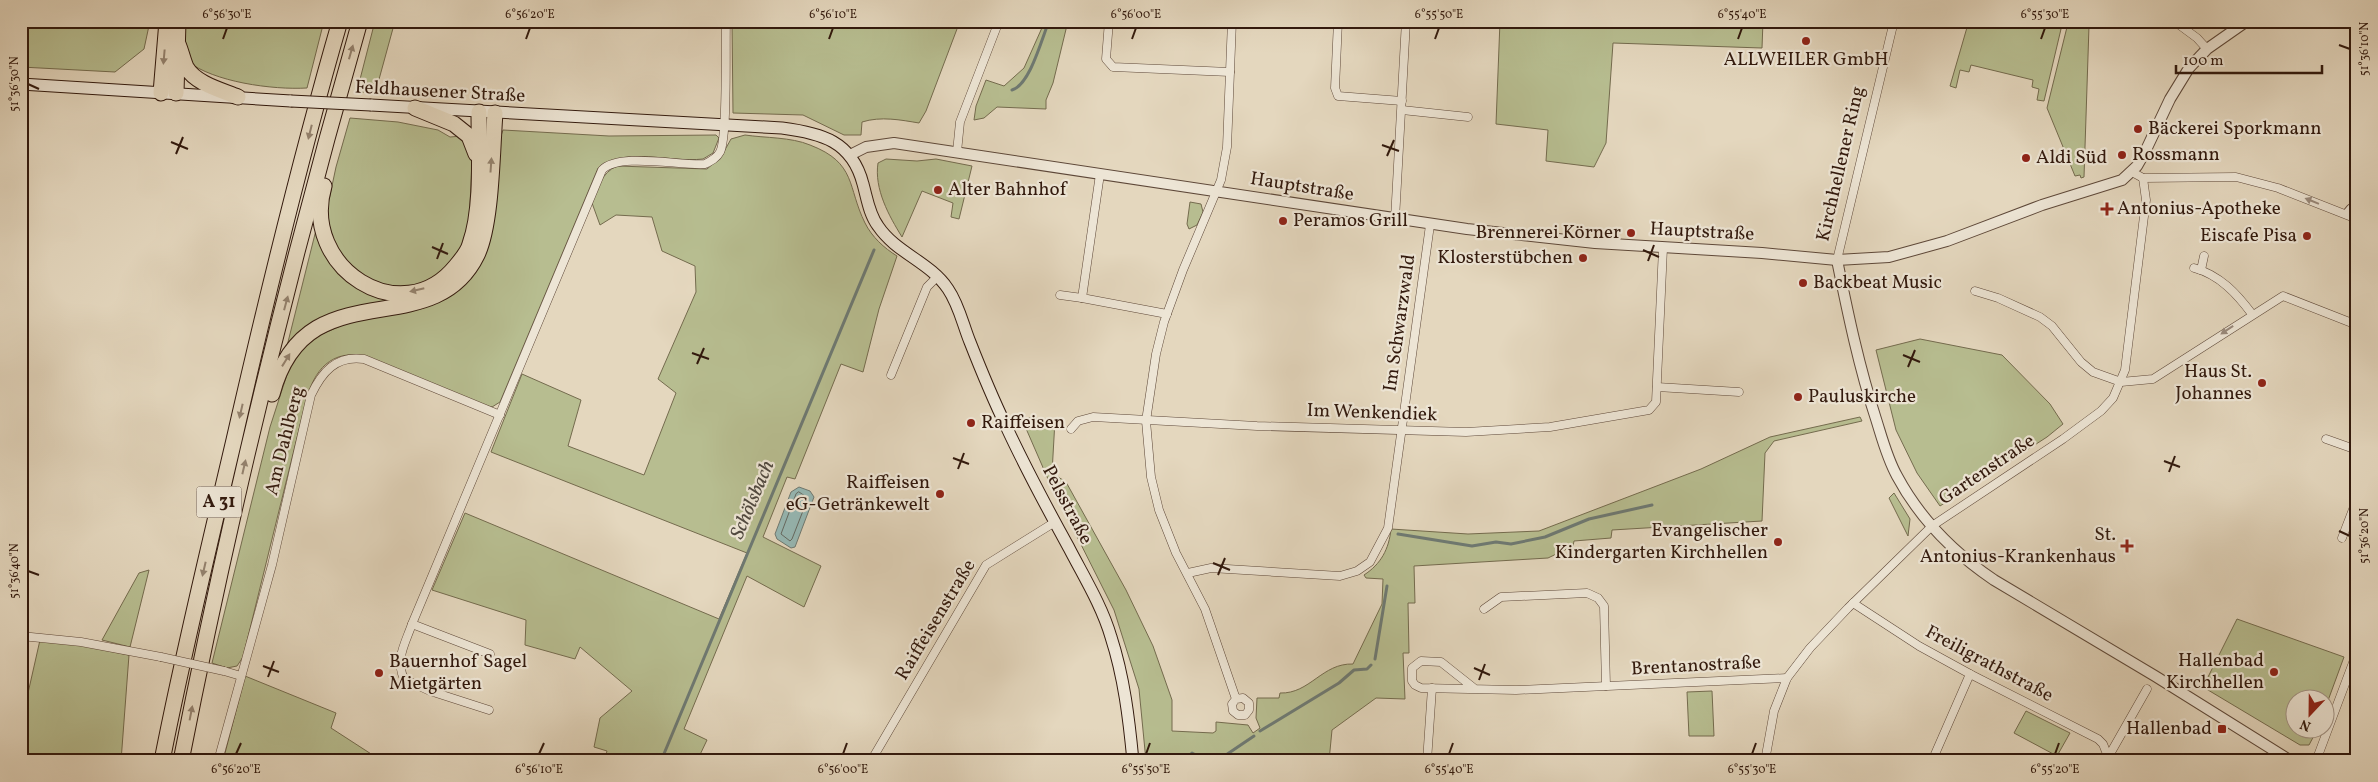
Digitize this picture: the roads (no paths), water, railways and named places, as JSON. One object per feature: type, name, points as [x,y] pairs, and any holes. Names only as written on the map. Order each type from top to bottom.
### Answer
[{"type":"highway","points":[[167,21],[169,93]]},
{"type":"highway","points":[[169,93],[178,44],[178,21]]},
{"type":"highway","points":[[322,85],[323,53],[330,21]]},
{"type":"highway","name":"A 31","points":[[162,761],[179,675],[260,329],[340,21]]},
{"type":"highway","name":"A 31","points":[[182,761],[205,642],[251,434],[342,83],[360,21]]},
{"type":"highway","points":[[178,44],[187,68],[192,73],[209,86],[238,97]]},
{"type":"highway","points":[[342,83],[339,129],[322,194],[322,234],[337,263],[348,274],[364,285],[381,291],[413,292],[431,286],[449,275],[470,246],[479,182],[479,112]]},
{"type":"highway","points":[[415,108],[454,124],[469,136],[478,159]]},
{"type":"highway","points":[[251,434],[265,419],[273,387],[286,358],[308,333],[325,322],[342,316],[427,300],[455,284],[471,266],[484,236],[495,113]]},
{"type":"main road","name":"Feldhausener Straße","points":[[21,84],[495,113],[782,128],[815,132],[837,143],[850,155]]},
{"type":"main road","name":"Pelsstraße","points":[[850,155],[857,165],[868,208],[877,226],[895,246],[929,269],[948,289],[1006,426],[1091,589],[1111,636],[1122,676],[1133,761]]},
{"type":"street","points":[[489,710],[430,692],[404,679],[399,668],[399,660],[412,624],[602,170],[608,165],[622,161],[705,164],[720,152],[724,124],[726,21]]},
{"type":"street","points":[[956,152],[960,122],[1000,21]]},
{"type":"street","points":[[1110,21],[1106,59],[1113,67],[1230,72]]},
{"type":"street","points":[[1232,21],[1226,147],[1217,192],[1183,270],[1167,314],[1156,354],[1146,421],[1151,478],[1159,510],[1176,553],[1188,573],[1212,627],[1236,699]]},
{"type":"street","points":[[1338,21],[1335,88],[1338,96],[1402,101]]},
{"type":"street","points":[[1396,219],[1406,21]]},
{"type":"street","name":"Kirchhellener Ring","points":[[1894,21],[1837,260],[1864,380],[1886,450],[1902,484],[1932,526],[1971,564],[1994,580],[2155,676],[2291,761]]},
{"type":"street","points":[[2174,21],[2197,38],[2207,49]]},
{"type":"street","points":[[2247,21],[2207,49],[2179,82],[2145,152],[2132,172],[2143,178],[2236,177],[2278,188],[2357,219]]},
{"type":"street","points":[[1402,110],[1468,117]]},
{"type":"street","name":"Hauptstraße","points":[[850,155],[866,147],[883,143],[956,152],[1430,225],[1582,242],[1762,253],[1837,260],[1889,257],[1924,249],[2042,205],[2114,184],[2132,172]]},
{"type":"street","points":[[1082,298],[1100,174]]},
{"type":"street","name":"Gartenstraße","points":[[1765,761],[1774,711],[1787,678],[1805,654],[1853,603],[1932,526],[2101,411],[2113,398],[2121,382],[2128,351],[2146,200],[2143,178]]},
{"type":"street","points":[[2345,214],[2350,208]]},
{"type":"street","name":"Im Schwarzwald","points":[[1188,573],[1211,568],[1340,576],[1364,568],[1375,556],[1388,528],[1430,225]]},
{"type":"street","name":"Im Wenkendiek","points":[[1071,429],[1078,421],[1093,417],[1146,421],[1466,432],[1523,430],[1649,410],[1656,402],[1664,248]]},
{"type":"street","points":[[2204,256],[2198,269],[2217,278],[2235,293],[2252,314]]},
{"type":"street","points":[[891,375],[927,287],[937,277]]},
{"type":"street","points":[[1975,291],[2015,304],[2040,317],[2052,326],[2081,362],[2093,372],[2121,382],[2153,379],[2252,314],[2283,296],[2357,324]]},
{"type":"street","points":[[1060,295],[1167,314]]},
{"type":"street","name":"Am Dahlberg","points":[[218,761],[272,566],[312,396],[324,372],[349,358],[364,359],[500,415]]},
{"type":"street","points":[[1657,387],[1738,392]]},
{"type":"street","points":[[2326,438],[2357,450]]},
{"type":"street","points":[[2342,538],[2357,499]]},
{"type":"street","name":"Raiffeisenstraße","points":[[871,761],[986,565],[1055,522]]},
{"type":"street","name":"Brentanostraße","points":[[1484,609],[1501,597],[1587,593],[1598,598],[1604,606],[1606,686]]},
{"type":"street","name":"Freiligrathstraße","points":[[1853,603],[1919,646],[2098,739],[2104,744],[2106,758]]},
{"type":"street","points":[[412,624],[490,654]]},
{"type":"street","points":[[21,636],[81,642],[161,657],[241,676]]},
{"type":"street","points":[[2316,761],[2357,652]]},
{"type":"street","name":"Brentanostraße","points":[[1475,689],[1441,662],[1435,660],[1416,664],[1411,672],[1412,681],[1421,688],[1516,690],[1787,678]]},
{"type":"street","points":[[1932,761],[1970,674]]},
{"type":"street","points":[[1427,761],[1432,688]]},
{"type":"street","points":[[2106,758],[2147,689]]},
{"type":"street","points":[[1355,761],[1377,761]]},
{"type":"water","points":[[799,487],[810,491],[814,497],[795,547],[791,548],[777,539],[775,534],[791,492]]},
{"type":"waterway","name":"Schölsbach","points":[[1012,90],[1024,80],[1030,70],[1049,21]]},
{"type":"waterway","name":"Schölsbach","points":[[661,761],[874,250]]},
{"type":"waterway","points":[[1398,534],[1472,546],[1496,542],[1511,544],[1545,537],[1589,519],[1652,505]]},
{"type":"waterway","points":[[1375,659],[1387,586]]},
{"type":"waterway","points":[[1260,731],[1339,683],[1354,670],[1367,669],[1371,665]]},
{"type":"waterway","points":[[1217,761],[1254,736]]},
{"type":"waterway","points":[[1183,761],[1192,753],[1207,761]]},
{"type":"place","name":"ALLWEILER GmbH","points":[[1806,41]]},
{"type":"place","name":"Bäckerei Sporkmann","points":[[2138,129]]},
{"type":"place","name":"Rossmann","points":[[2122,155]]},
{"type":"place","name":"Aldi Süd","points":[[2026,158]]},
{"type":"place","name":"Alter Bahnhof","points":[[938,190]]},
{"type":"place","name":"Antonius-Apotheke","points":[[2107,209]]},
{"type":"place","name":"Peramos Grill","points":[[1283,221]]},
{"type":"place","name":"Brennerei Körner","points":[[1631,233]]},
{"type":"place","name":"Eiscafe Pisa","points":[[2307,236]]},
{"type":"place","name":"Klosterstübchen","points":[[1583,258]]},
{"type":"place","name":"Backbeat Music","points":[[1803,283]]},
{"type":"place","name":"Haus St. Johannes","points":[[2262,383]]},
{"type":"place","name":"Pauluskirche","points":[[1798,397]]},
{"type":"place","name":"Raiffeisen","points":[[971,423]]},
{"type":"place","name":"Raiffeisen eG-Getränkewelt","points":[[940,494]]},
{"type":"place","name":"Evangelischer Kindergarten Kirchhellen","points":[[1778,542]]},
{"type":"place","name":"St. Antonius-Krankenhaus","points":[[2127,546]]},
{"type":"place","name":"Hallenbad Kirchhellen","points":[[2274,672]]},
{"type":"place","name":"Bauernhof Sagel Mietgärten","points":[[379,673]]},
{"type":"place","name":"Hallenbad","points":[[2222,729]]}]
